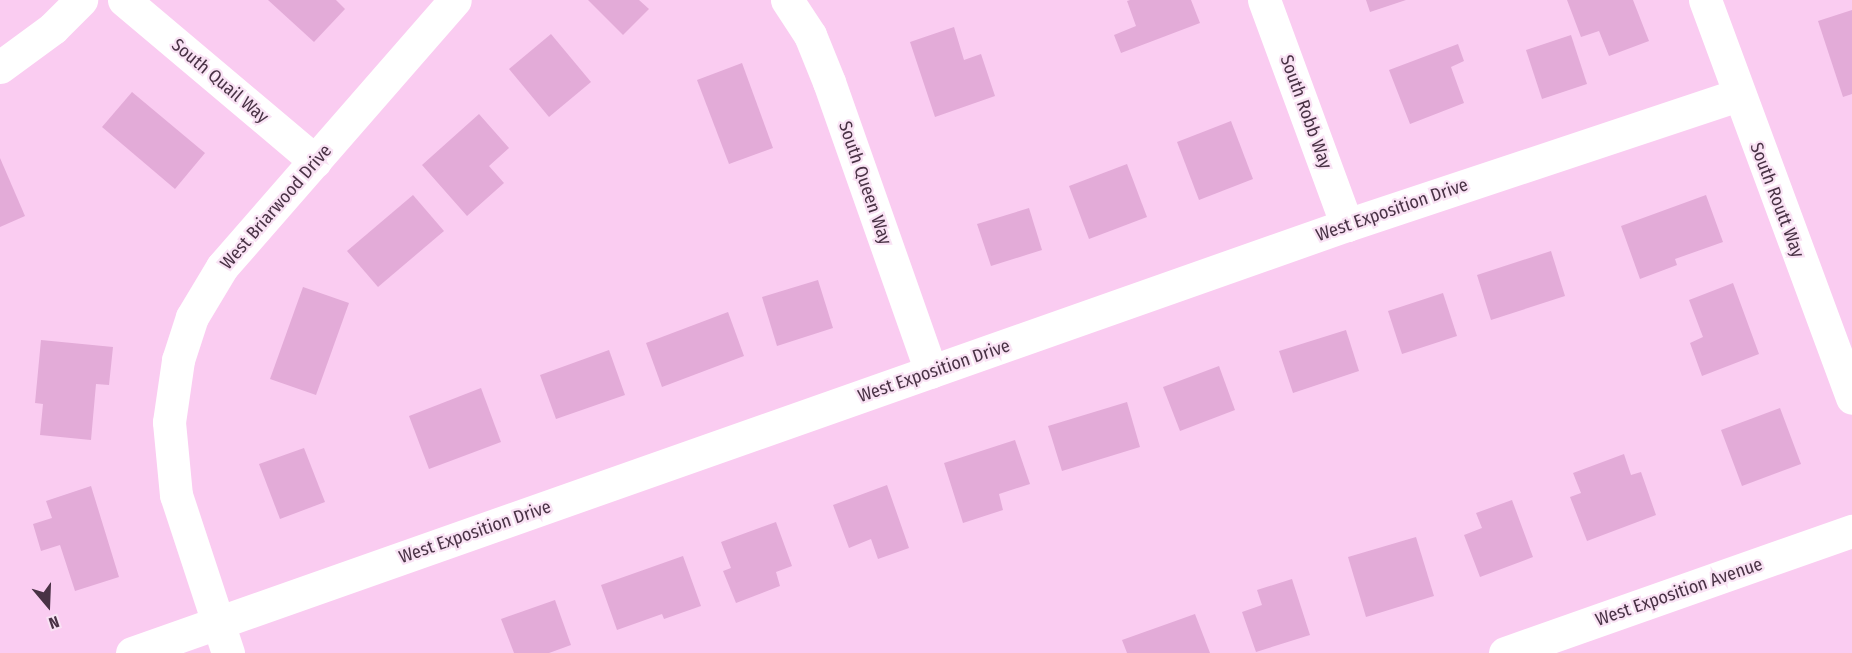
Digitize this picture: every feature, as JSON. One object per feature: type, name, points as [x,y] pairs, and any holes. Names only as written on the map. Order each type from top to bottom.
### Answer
[{"type":"street","points":[[0,67],[53,28],[81,0]]},
{"type":"street","name":"South Quail Way","points":[[124,0],[315,161]]},
{"type":"street","name":"West Briarwood Drive","points":[[223,638],[176,495],[169,422],[178,360],[192,317],[222,267],[455,0]]},
{"type":"street","name":"South Queen Way","points":[[787,0],[810,35],[829,82],[931,372]]},
{"type":"street","name":"South Robb Way","points":[[1264,0],[1347,225]]},
{"type":"street","name":"South Routt Way","points":[[1705,0],[1737,95],[1852,398]]},
{"type":"street","name":"West Exposition Drive","points":[[132,653],[223,638],[931,372],[1347,225],[1737,95]]},
{"type":"street","name":"West Exposition Avenue","points":[[1505,653],[1852,531]]},
{"type":"building","points":[[268,0],[336,0],[345,9],[314,42]]},
{"type":"building","points":[[588,0],[639,0],[649,9],[623,35]]},
{"type":"building","points":[[1191,0],[1200,23],[1121,53],[1114,35],[1136,26],[1127,1]]},
{"type":"building","points":[[1366,0],[1406,0],[1370,12]]},
{"type":"building","points":[[1567,0],[1633,0],[1649,41],[1609,56],[1599,31],[1581,37]]},
{"type":"building","points":[[1852,10],[1852,94],[1843,97],[1818,21]]},
{"type":"building","points":[[954,27],[964,60],[981,54],[995,96],[935,117],[910,42]]},
{"type":"building","points":[[551,34],[591,82],[549,117],[509,69]]},
{"type":"building","points":[[1571,35],[1587,84],[1542,99],[1526,50]]},
{"type":"building","points":[[1458,44],[1464,61],[1451,67],[1464,103],[1410,124],[1389,70]]},
{"type":"building","points":[[742,63],[773,148],[729,164],[697,80]]},
{"type":"building","points":[[132,92],[205,153],[175,189],[102,127]]},
{"type":"building","points":[[479,114],[509,148],[489,166],[504,183],[467,216],[422,165]]},
{"type":"building","points":[[1231,121],[1253,179],[1199,200],[1177,142]]},
{"type":"building","points":[[0,158],[25,216],[0,227]]},
{"type":"building","points":[[1127,164],[1147,217],[1089,239],[1069,186]]},
{"type":"building","points":[[413,195],[444,231],[378,287],[347,251]]},
{"type":"building","points":[[1706,195],[1723,242],[1675,259],[1677,265],[1640,279],[1621,226]]},
{"type":"building","points":[[1029,208],[1042,250],[991,266],[977,224]]},
{"type":"building","points":[[1551,251],[1565,296],[1491,320],[1477,275]]},
{"type":"building","points":[[818,280],[833,328],[777,346],[762,297]]},
{"type":"building","points":[[1733,283],[1759,354],[1702,376],[1690,343],[1703,337],[1689,300]]},
{"type":"building","points":[[303,287],[349,303],[316,395],[270,379]]},
{"type":"building","points":[[1443,293],[1457,336],[1402,354],[1388,311]]},
{"type":"building","points":[[728,312],[744,356],[662,387],[646,343]]},
{"type":"building","points":[[1346,330],[1359,371],[1293,393],[1279,351]]},
{"type":"building","points":[[41,340],[113,347],[109,385],[96,384],[91,440],[40,435],[43,404],[35,403]]},
{"type":"building","points":[[609,350],[625,395],[556,419],[540,375]]},
{"type":"building","points":[[1219,366],[1235,410],[1180,431],[1163,387]]},
{"type":"building","points":[[481,388],[501,442],[429,469],[409,416]]},
{"type":"building","points":[[1127,402],[1140,447],[1062,471],[1048,426]]},
{"type":"building","points":[[1780,408],[1801,464],[1742,486],[1721,430]]},
{"type":"building","points":[[1015,440],[1030,484],[999,494],[1003,510],[963,523],[944,463]]},
{"type":"building","points":[[304,448],[325,502],[280,519],[259,464]]},
{"type":"building","points":[[1624,454],[1631,475],[1641,472],[1656,515],[1587,541],[1570,497],[1581,493],[1573,473]]},
{"type":"building","points":[[887,485],[909,548],[878,559],[871,539],[849,548],[833,505]]},
{"type":"building","points":[[91,486],[119,577],[75,591],[60,545],[41,551],[33,524],[52,518],[46,501]]},
{"type":"building","points":[[1512,500],[1533,557],[1480,577],[1464,535],[1482,528],[1476,513]]},
{"type":"building","points":[[776,522],[792,566],[776,572],[780,586],[736,603],[723,571],[731,568],[721,542]]},
{"type":"building","points":[[1416,537],[1434,596],[1366,617],[1348,557]]},
{"type":"building","points":[[683,556],[701,606],[664,619],[662,614],[617,630],[601,585]]},
{"type":"building","points":[[1292,579],[1310,635],[1256,652],[1242,612],[1262,605],[1257,590]]},
{"type":"building","points":[[555,600],[571,645],[549,653],[514,653],[501,619]]},
{"type":"building","points":[[1195,614],[1210,653],[1127,653],[1122,640]]}]
